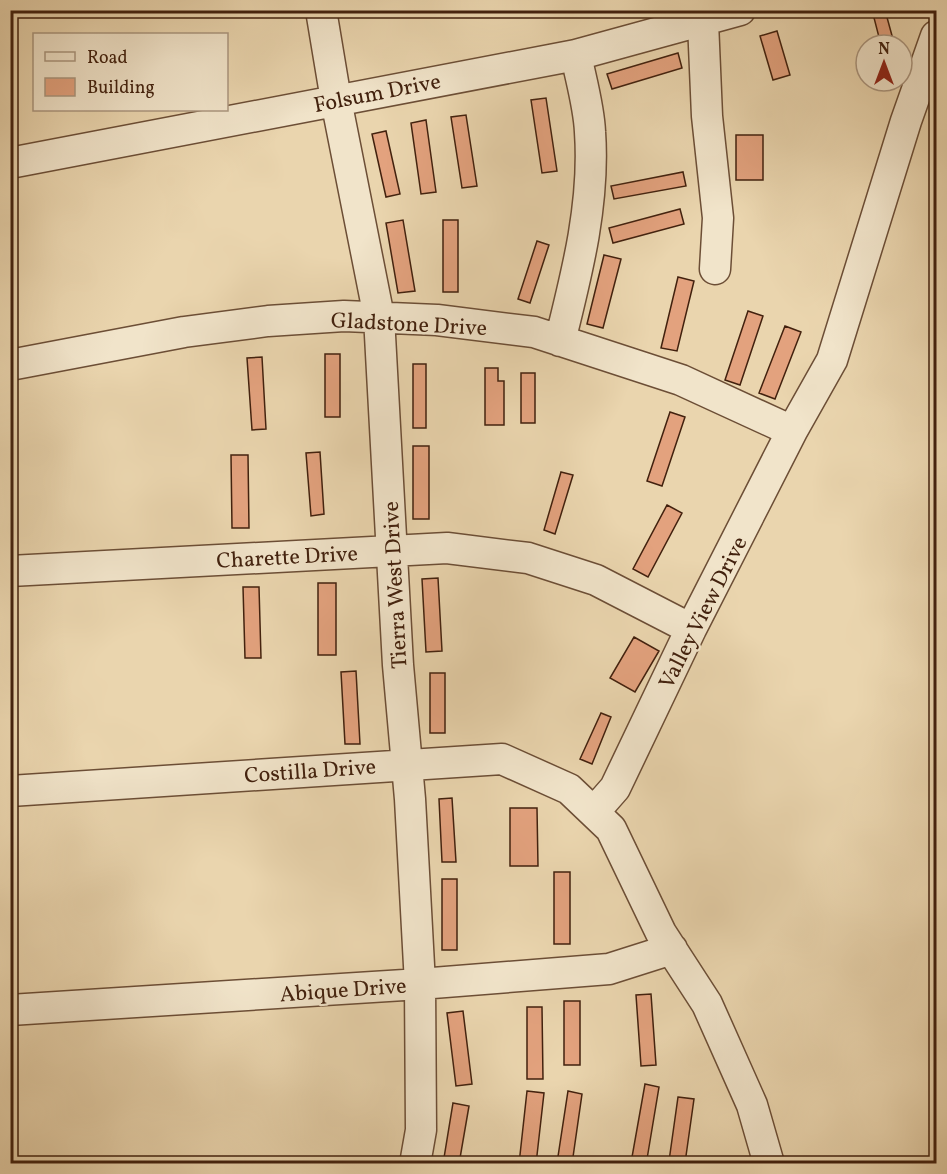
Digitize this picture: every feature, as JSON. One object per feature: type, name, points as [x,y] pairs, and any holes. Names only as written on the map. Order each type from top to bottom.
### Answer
[{"type":"street","name":"Tierra West Drive","points":[[321,10],[336,100],[379,317],[398,665],[407,763],[420,984],[421,1130],[415,1164]]},
{"type":"street","name":"Folsum Drive","points":[[10,163],[576,56],[740,10]]},
{"type":"street","points":[[703,22],[707,116],[718,218],[715,269]]},
{"type":"street","name":"Valley View Drive","points":[[594,813],[615,788],[792,431],[832,360],[906,121],[936,36]]},
{"type":"street","points":[[560,341],[579,268],[589,201],[590,131],[576,56]]},
{"type":"street","name":"Gladstone Drive","points":[[10,365],[184,332],[237,325],[344,315],[437,320],[534,332],[681,380],[792,431]]},
{"type":"street","name":"Charette Drive","points":[[10,571],[447,548],[528,558],[596,580],[692,629]]},
{"type":"street","name":"Costilla Drive","points":[[10,791],[407,763],[502,759],[569,789],[594,813]]},
{"type":"street","points":[[594,813],[611,829],[662,933],[707,1004],[752,1105],[769,1164]]},
{"type":"street","name":"Abique Drive","points":[[10,1010],[420,984],[609,969],[672,949]]},
{"type":"building","points":[[872,10],[885,10],[891,33],[878,33]]},
{"type":"building","points":[[777,31],[790,75],[773,80],[760,36]]},
{"type":"building","points":[[678,53],[682,68],[612,89],[607,74]]},
{"type":"building","points":[[546,98],[557,171],[542,173],[531,100]]},
{"type":"building","points":[[466,115],[477,186],[462,188],[451,117]]},
{"type":"building","points":[[426,120],[436,192],[421,194],[411,123]]},
{"type":"building","points":[[386,131],[400,194],[386,197],[372,134]]},
{"type":"building","points":[[736,135],[763,135],[763,180],[736,180]]},
{"type":"building","points":[[683,172],[686,186],[614,199],[611,186]]},
{"type":"building","points":[[680,209],[684,224],[613,243],[609,228]]},
{"type":"building","points":[[403,220],[415,291],[398,293],[386,223]]},
{"type":"building","points":[[443,220],[458,220],[458,292],[443,292]]},
{"type":"building","points":[[537,241],[549,245],[530,303],[518,299]]},
{"type":"building","points":[[604,255],[621,259],[603,328],[587,324]]},
{"type":"building","points":[[678,277],[694,281],[677,351],[661,348]]},
{"type":"building","points":[[748,311],[763,316],[740,385],[725,380]]},
{"type":"building","points":[[785,326],[801,332],[775,399],[759,393]]},
{"type":"building","points":[[325,354],[340,354],[340,417],[325,417]]},
{"type":"building","points":[[262,357],[266,429],[252,430],[247,358]]},
{"type":"building","points":[[413,364],[426,364],[426,428],[413,428]]},
{"type":"building","points":[[485,368],[498,368],[498,381],[504,381],[504,425],[485,425]]},
{"type":"building","points":[[521,373],[535,373],[535,423],[521,423]]},
{"type":"building","points":[[670,412],[685,417],[662,486],[647,481]]},
{"type":"building","points":[[413,446],[429,446],[429,519],[413,519]]},
{"type":"building","points":[[320,452],[324,514],[311,516],[306,453]]},
{"type":"building","points":[[231,455],[248,455],[249,528],[232,528]]},
{"type":"building","points":[[561,472],[573,475],[555,534],[544,530]]},
{"type":"building","points":[[667,505],[682,513],[648,577],[633,569]]},
{"type":"building","points":[[438,578],[442,651],[426,652],[422,579]]},
{"type":"building","points":[[318,583],[336,583],[336,655],[318,655]]},
{"type":"building","points":[[243,587],[259,587],[261,658],[245,658]]},
{"type":"building","points":[[634,637],[659,651],[635,692],[610,678]]},
{"type":"building","points":[[356,671],[360,744],[345,744],[341,672]]},
{"type":"building","points":[[430,673],[445,673],[445,733],[430,733]]},
{"type":"building","points":[[601,713],[611,717],[592,764],[580,759]]},
{"type":"building","points":[[452,798],[456,862],[442,862],[439,799]]},
{"type":"building","points":[[510,808],[537,808],[538,866],[510,866]]},
{"type":"building","points":[[554,872],[570,872],[570,944],[554,944]]},
{"type":"building","points":[[442,879],[457,879],[457,950],[442,950]]},
{"type":"building","points":[[651,994],[656,1065],[641,1066],[636,995]]},
{"type":"building","points":[[564,1001],[580,1001],[580,1065],[564,1065]]},
{"type":"building","points":[[527,1007],[542,1007],[543,1079],[527,1079]]},
{"type":"building","points":[[463,1011],[472,1084],[456,1086],[447,1013]]},
{"type":"building","points":[[645,1084],[659,1087],[647,1159],[632,1157]]},
{"type":"building","points":[[527,1091],[544,1093],[536,1164],[519,1164]]},
{"type":"building","points":[[568,1091],[582,1094],[572,1164],[557,1163]]},
{"type":"building","points":[[678,1097],[694,1099],[685,1163],[669,1161]]},
{"type":"building","points":[[453,1103],[469,1106],[459,1164],[443,1164]]}]
